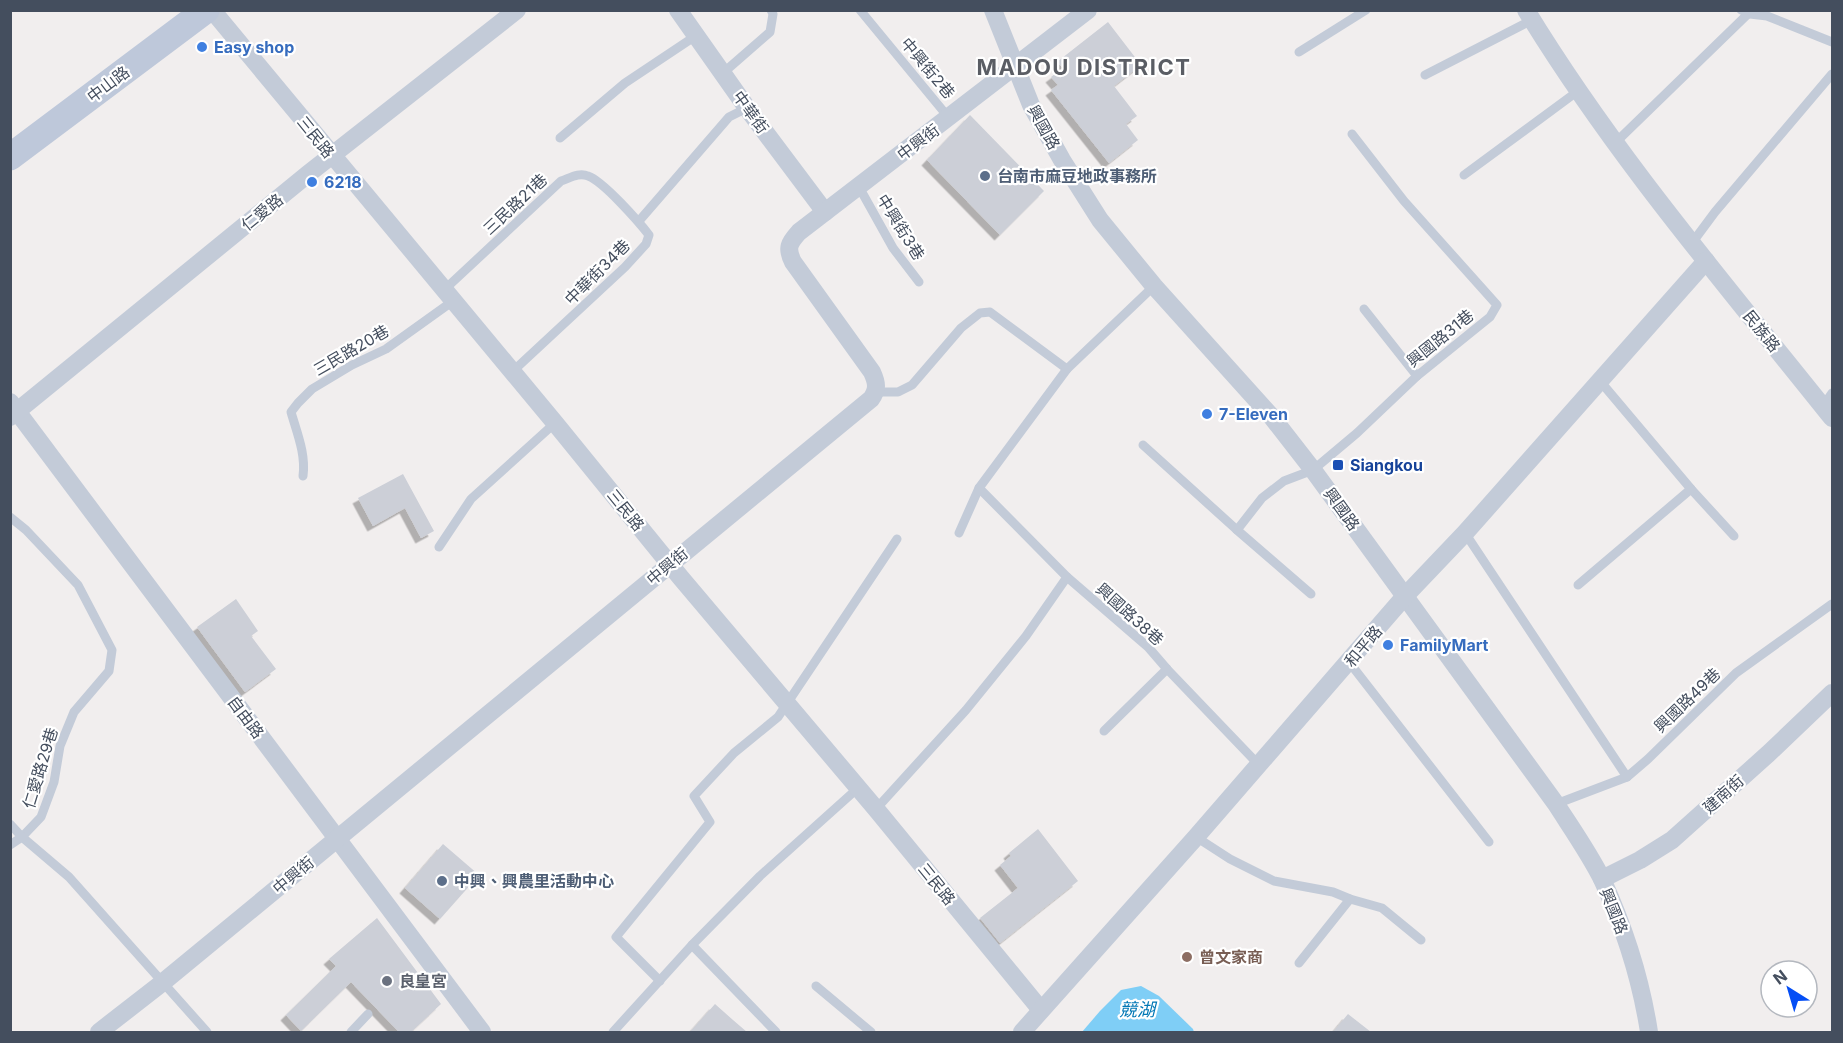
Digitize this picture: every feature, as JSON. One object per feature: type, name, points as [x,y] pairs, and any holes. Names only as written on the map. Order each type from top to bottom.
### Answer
[{"type":"main road","name":"中山路","points":[[10,157],[206,10]]},
{"type":"street","name":"三民路","points":[[212,10],[1041,1010]]},
{"type":"street","name":"仁愛路","points":[[13,410],[516,10]]},
{"type":"street","name":"中華街","points":[[678,10],[747,108],[825,212]]},
{"type":"street","name":"興國路","points":[[993,10],[1031,105],[1100,220],[1154,286],[1257,399],[1313,470],[1556,804],[1602,879],[1632,956],[1649,1032]]},
{"type":"street","name":"中興街","points":[[99,1032],[162,984],[871,399],[876,392],[877,382],[789,254],[792,239],[1088,10]]},
{"type":"street","name":"民族路","points":[[1529,15],[1614,144],[1706,261],[1829,406]]},
{"type":"street","name":"和平路","points":[[1022,1032],[1349,663],[1405,596],[1465,533],[1706,261]]},
{"type":"street","name":"自由路","points":[[13,410],[482,1032]]},
{"type":"street","name":"建南街","points":[[1602,879],[1640,860],[1672,840],[1833,693]]},
{"type":"lane","points":[[723,73],[770,32],[771,10]]},
{"type":"lane","name":"中興街2巷","points":[[860,10],[949,118]]},
{"type":"lane","points":[[1299,52],[1366,10]]},
{"type":"lane","points":[[1614,144],[1748,12],[1773,10]]},
{"type":"lane","points":[[1748,12],[1767,16],[1833,42]]},
{"type":"lane","points":[[1425,75],[1529,15]]},
{"type":"lane","points":[[560,138],[625,83],[697,35]]},
{"type":"lane","points":[[1692,243],[1715,212],[1833,74]]},
{"type":"lane","points":[[1464,175],[1578,91]]},
{"type":"lane","name":"中華街34巷","points":[[512,372],[609,283],[646,244],[649,235],[639,221],[729,117],[747,108]]},
{"type":"lane","name":"興國路31巷","points":[[1237,530],[1262,498],[1284,481],[1313,470],[1358,433],[1417,376],[1490,317],[1497,305],[1404,201],[1352,134]]},
{"type":"lane","name":"三民路21巷","points":[[449,296],[561,181],[578,175],[588,176],[639,221]]},
{"type":"lane","name":"中興街3巷","points":[[859,187],[893,248],[919,282]]},
{"type":"lane","points":[[959,534],[979,488],[1067,369],[1154,286]]},
{"type":"lane","name":"三民路20巷","points":[[303,476],[305,465],[303,452],[291,412],[298,403],[312,389],[352,365],[387,350],[449,296]]},
{"type":"lane","points":[[1364,309],[1417,376]]},
{"type":"lane","points":[[876,392],[898,393],[912,385],[961,328],[980,313],[990,312],[1067,369]]},
{"type":"lane","points":[[1600,381],[1734,536]]},
{"type":"lane","points":[[439,547],[471,499],[555,423]]},
{"type":"lane","points":[[1143,445],[1311,594]]},
{"type":"lane","name":"興國路38巷","points":[[979,488],[1066,577],[1148,647],[1259,765]]},
{"type":"lane","points":[[1578,585],[1691,489]]},
{"type":"lane","name":"仁愛路29巷","points":[[10,517],[26,530],[78,585],[112,650],[109,671],[74,712],[60,746],[54,782],[41,817],[22,837],[10,845]]},
{"type":"lane","points":[[1465,533],[1627,777]]},
{"type":"lane","points":[[660,981],[616,937],[710,822],[694,796],[734,753],[778,717],[897,539]]},
{"type":"lane","points":[[876,809],[973,701],[1026,636],[1066,577]]},
{"type":"lane","name":"興國路49巷","points":[[1556,804],[1627,777],[1736,673],[1833,604]]},
{"type":"lane","points":[[1349,663],[1489,842]]},
{"type":"lane","points":[[1104,731],[1167,669]]},
{"type":"lane","points":[[613,1032],[692,945],[760,876],[858,788]]},
{"type":"lane","points":[[10,824],[69,877],[207,1032]]},
{"type":"lane","points":[[1196,837],[1230,859],[1275,881],[1333,892],[1382,908],[1421,940]]},
{"type":"lane","points":[[1299,963],[1350,899]]},
{"type":"lane","points":[[692,945],[776,1032]]},
{"type":"lane","points":[[816,986],[871,1032]]},
{"type":"lane","points":[[351,1032],[368,1014]]},
{"type":"water","name":"競湖","points":[[1141,986],[1159,996],[1194,1032],[1082,1032],[1121,990]]},
{"type":"building","points":[[1108,22],[1141,65],[1114,86],[1137,116],[1126,124],[1138,140],[1109,163],[1051,90],[1058,85],[1051,77],[1063,68],[1057,62]]},
{"type":"building","name":"台南市麻豆地政事務所","points":[[970,115],[1044,191],[1000,235],[927,160]]},
{"type":"building","points":[[403,474],[434,531],[421,538],[405,508],[373,526],[358,498]]},
{"type":"building","points":[[236,599],[258,631],[251,636],[276,669],[245,692],[197,627]]},
{"type":"building","points":[[1038,829],[1078,881],[1000,943],[980,918],[1018,888],[1000,865],[1011,856],[1009,853]]},
{"type":"building","name":"中興、興農里活動中心","points":[[443,844],[479,875],[440,919],[405,888]]},
{"type":"building","name":"良皇宮","points":[[377,918],[441,1004],[411,1032],[399,1032],[351,982],[301,1031],[286,1015],[336,966],[329,959]]},
{"type":"building","points":[[715,1004],[733,1020],[747,1032],[690,1032]]},
{"type":"building","points":[[1348,1014],[1371,1032],[1333,1032]]},
{"type":"place","name":"Easy shop","points":[[202,47]]},
{"type":"place","name":"台南市麻豆地政事務所","points":[[985,176]]},
{"type":"place","name":"6218","points":[[312,182]]},
{"type":"place","name":"7-Eleven","points":[[1207,414]]},
{"type":"place","name":"Siangkou","points":[[1338,465]]},
{"type":"place","name":"FamilyMart","points":[[1388,645]]},
{"type":"place","name":"中興、興農里活動中心","points":[[442,881]]},
{"type":"place","name":"曾文家商","points":[[1187,957]]},
{"type":"place","name":"良皇宮","points":[[387,981]]},
{"type":"district","name":"MADOU DISTRICT","points":[[1084,67]]}]
